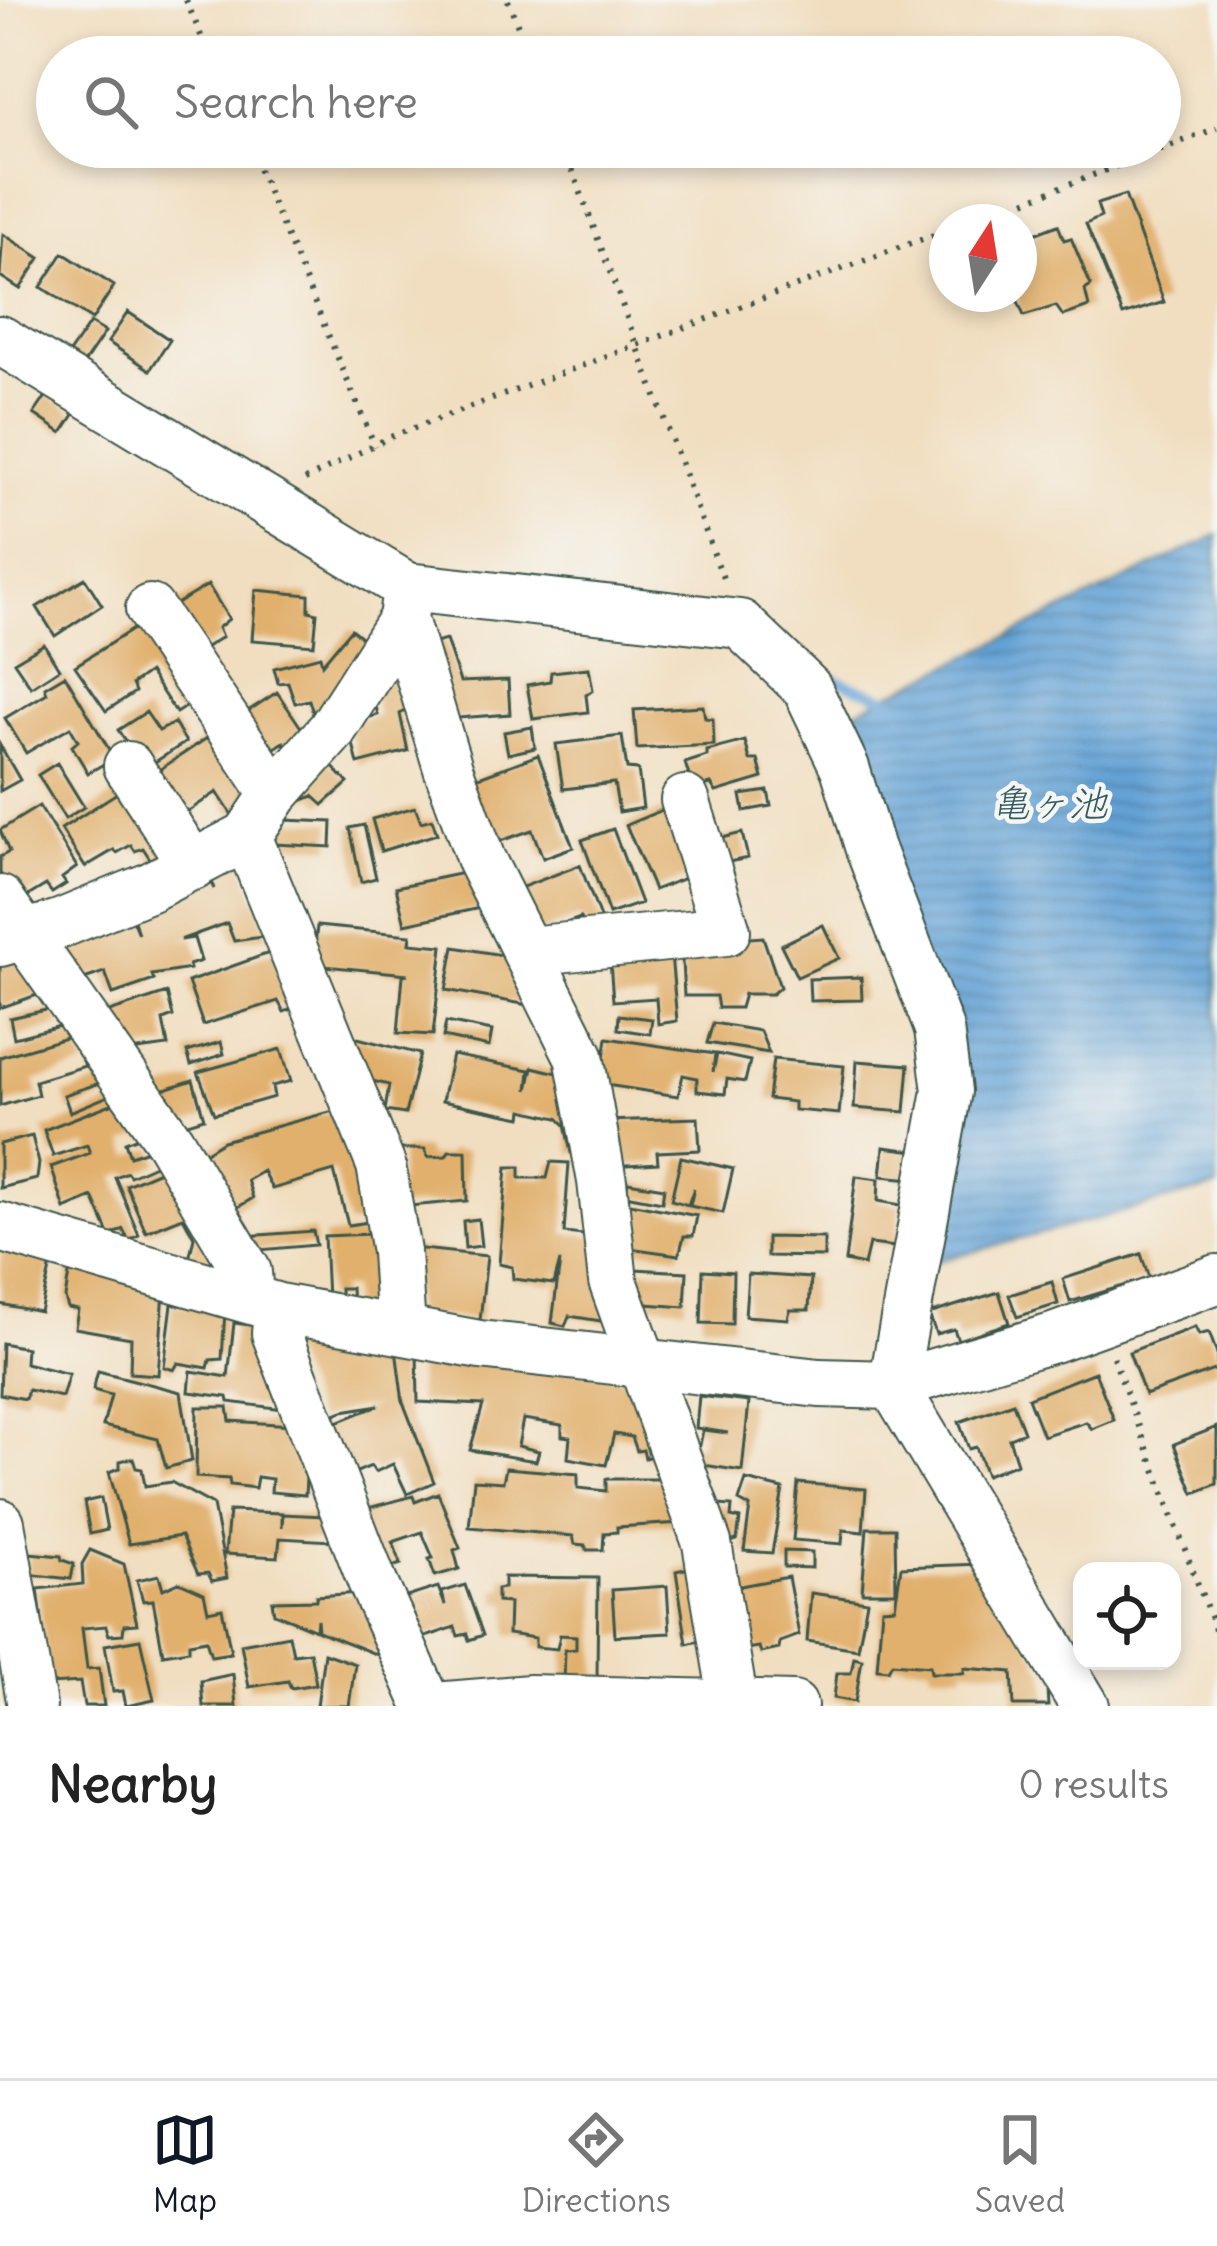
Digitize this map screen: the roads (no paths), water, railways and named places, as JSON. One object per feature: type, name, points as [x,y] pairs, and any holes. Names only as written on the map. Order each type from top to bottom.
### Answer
[{"type":"street","points":[[0,340],[264,500],[405,603],[740,623],[807,688],[845,768],[870,849],[939,1029],[947,1090],[893,1385],[1085,1706]]},
{"type":"street","points":[[405,603],[331,731],[275,794],[247,836],[132,895],[8,926],[170,1142],[264,1303],[372,1581],[428,1706]]},
{"type":"street","points":[[405,603],[448,768],[481,860],[579,1056],[602,1181],[613,1281],[707,1544],[734,1706]]},
{"type":"street","points":[[150,609],[275,794]]},
{"type":"street","points":[[128,766],[193,866]]},
{"type":"street","points":[[528,951],[726,931],[686,800]]},
{"type":"street","points":[[247,836],[381,1165],[396,1252],[401,1330]]},
{"type":"street","points":[[0,1227],[264,1303],[401,1330],[480,1345],[820,1383],[893,1385],[1217,1279]]},
{"type":"street","points":[[0,1523],[7,1597],[32,1706]]},
{"type":"street","points":[[448,1706],[530,1699],[793,1706]]},
{"type":"water","name":"亀ヶ池","points":[[1217,535],[1217,1187],[938,1261],[967,1101],[839,719]]},
{"type":"waterway","points":[[819,673],[891,700]]}]
